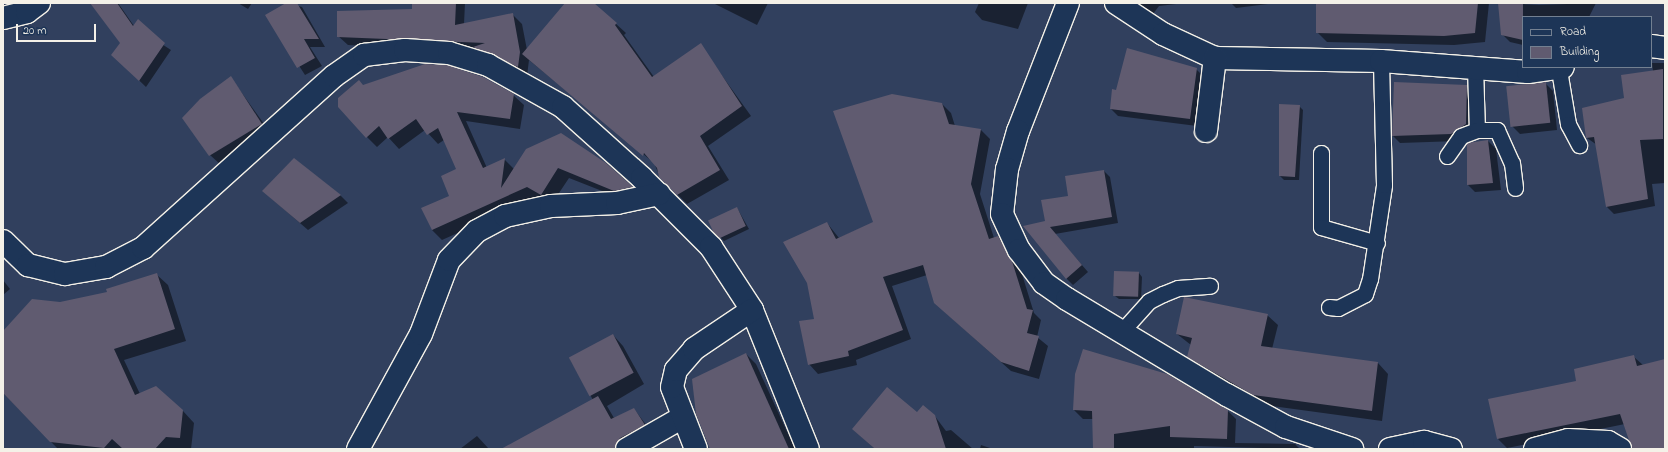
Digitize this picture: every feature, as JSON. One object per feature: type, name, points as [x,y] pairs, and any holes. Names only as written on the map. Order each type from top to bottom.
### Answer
[{"type":"street","points":[[3,18],[27,12],[38,3]]},
{"type":"street","points":[[1068,3],[1018,131],[1007,169],[1002,214],[1019,250],[1044,283],[1122,331],[1286,427],[1352,449]]},
{"type":"street","points":[[1116,3],[1163,34],[1215,58],[1381,61],[1528,72],[1561,68]]},
{"type":"street","points":[[1652,46],[1665,48]]},
{"type":"street","points":[[3,241],[28,265],[65,274],[106,267],[143,248],[334,76],[364,55],[405,50],[449,53],[488,65],[563,107],[659,194],[711,248],[752,310],[808,449]]},
{"type":"street","points":[[1206,131],[1215,58]]},
{"type":"street","points":[[358,449],[421,334],[449,260],[477,231],[505,216],[551,206],[617,203],[659,194]]},
{"type":"street","points":[[696,449],[672,387],[676,370],[694,349],[752,310]]},
{"type":"street","points":[[627,449],[683,417]]},
{"type":"street","points":[[1535,449],[1568,440],[1608,442],[1620,449]]},
{"type":"street","points":[[1390,449],[1424,442],[1451,449]]},
{"type":"lane","points":[[1329,307],[1338,308],[1365,294],[1377,243],[1384,185],[1381,61]]},
{"type":"lane","points":[[1475,67],[1477,130]]},
{"type":"lane","points":[[1561,68],[1568,124],[1579,144]]},
{"type":"lane","points":[[1447,156],[1461,136],[1477,130],[1497,130],[1503,139],[1515,172],[1515,188]]},
{"type":"lane","points":[[1321,153],[1321,227],[1377,243]]},
{"type":"lane","points":[[1122,331],[1149,302],[1163,294],[1178,288],[1210,286]]},
{"type":"building","points":[[90,3],[117,3],[133,26],[138,19],[165,43],[139,81],[111,55],[120,43]]},
{"type":"building","points":[[286,3],[297,3],[319,39],[304,39],[315,58],[297,68],[265,15]]},
{"type":"building","points":[[412,3],[456,3],[455,25],[513,13],[520,52],[518,67],[473,47],[485,43],[337,37],[337,11],[412,9]]},
{"type":"building","points":[[565,3],[594,3],[617,23],[615,25],[652,77],[701,43],[742,106],[700,136],[720,170],[677,195],[659,177],[657,168],[644,153],[643,156],[522,54]]},
{"type":"building","points":[[1478,3],[1475,33],[1444,36],[1316,33],[1316,4]]},
{"type":"building","points":[[1498,3],[1523,3],[1522,40],[1501,35]]},
{"type":"building","points":[[1127,48],[1197,68],[1190,119],[1110,109],[1112,89],[1116,90]]},
{"type":"building","points":[[425,64],[447,65],[483,77],[514,94],[510,119],[457,112],[483,168],[505,158],[501,188],[526,149],[561,133],[606,163],[633,187],[614,191],[558,168],[541,195],[527,187],[432,230],[421,208],[449,196],[441,176],[456,169],[438,128],[427,135],[416,119],[388,139],[379,126],[366,138],[338,107],[338,98],[359,80],[363,85]]},
{"type":"building","points":[[1663,69],[1663,139],[1640,140],[1648,199],[1606,207],[1594,137],[1586,138],[1582,108],[1624,98],[1621,75]]},
{"type":"building","points":[[231,76],[262,124],[209,156],[182,118],[200,99]]},
{"type":"building","points":[[1394,82],[1467,85],[1466,124],[1451,134],[1392,136]]},
{"type":"building","points":[[1546,82],[1550,123],[1511,127],[1506,86]]},
{"type":"building","points":[[892,94],[942,103],[949,124],[981,129],[971,184],[989,239],[998,236],[1012,261],[1027,309],[1033,310],[1027,333],[1039,336],[1029,371],[1001,362],[934,303],[923,265],[883,277],[903,330],[848,351],[849,356],[808,365],[799,321],[814,319],[807,283],[783,242],[827,222],[836,239],[873,222],[833,111]]},
{"type":"building","points":[[1279,104],[1300,105],[1295,177],[1279,176]]},
{"type":"building","points":[[1488,140],[1493,183],[1467,185],[1467,143]]},
{"type":"building","points":[[294,158],[341,195],[300,223],[262,191]]},
{"type":"building","points":[[1104,170],[1112,217],[1050,227],[1082,265],[1066,279],[1023,226],[1045,221],[1041,200],[1068,196],[1065,176]]},
{"type":"building","points":[[737,207],[746,226],[717,240],[708,221]]},
{"type":"building","points":[[1114,271],[1139,272],[1138,297],[1113,296]]},
{"type":"building","points":[[157,273],[175,329],[114,349],[135,395],[156,386],[183,410],[180,438],[166,437],[155,449],[123,449],[112,439],[104,448],[50,442],[3,393],[3,331],[32,299],[60,302],[107,292],[106,289]]},
{"type":"building","points":[[1184,297],[1268,314],[1261,346],[1378,362],[1372,411],[1253,395],[1187,357],[1192,338],[1176,334]]},
{"type":"building","points":[[613,334],[634,373],[590,396],[569,357]]},
{"type":"building","points":[[1083,349],[1167,374],[1228,410],[1227,439],[1170,437],[1170,426],[1114,434],[1114,449],[1093,449],[1092,411],[1073,410],[1075,374]]},
{"type":"building","points":[[746,353],[789,449],[710,449],[696,414],[692,379]]},
{"type":"building","points":[[1634,355],[1637,366],[1665,359],[1665,449],[1632,449],[1620,414],[1497,439],[1488,399],[1576,381],[1574,369]]},
{"type":"building","points":[[887,387],[917,412],[923,405],[935,415],[946,449],[875,449],[852,429]]},
{"type":"building","points":[[598,396],[611,419],[634,408],[645,425],[620,438],[615,449],[501,449]]}]
